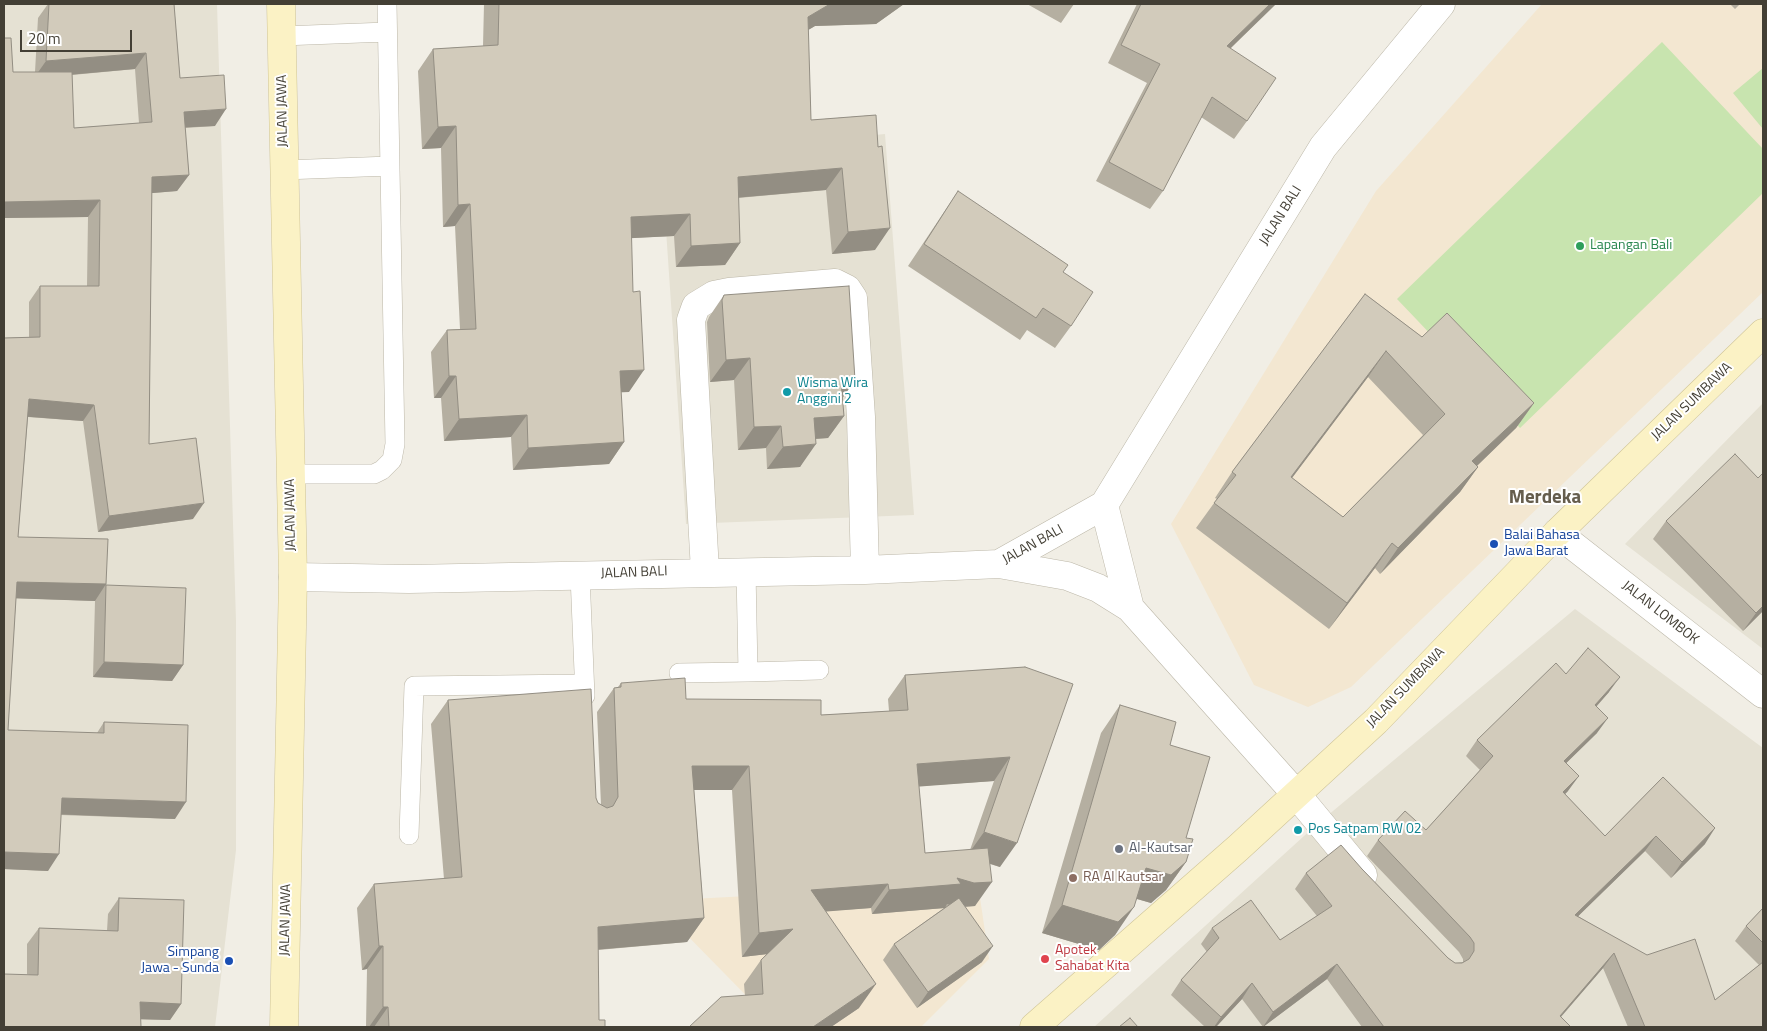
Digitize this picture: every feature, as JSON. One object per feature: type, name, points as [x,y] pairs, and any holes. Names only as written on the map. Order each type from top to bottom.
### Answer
[{"type":"street","name":"JALAN JAWA","points":[[281,4],[293,578],[284,1027]]},
{"type":"street","name":"JALAN BALI","points":[[293,578],[409,579],[705,571],[865,570],[999,564],[1104,505],[1323,147],[1441,4]]},
{"type":"street","points":[[705,571],[691,320],[696,306],[714,295],[730,292],[835,283],[847,289],[853,298],[861,417],[865,570]]},
{"type":"street","name":"JALAN SUMBAWA","points":[[1034,1027],[1238,848],[1376,720],[1557,533],[1763,333]]},
{"type":"street","points":[[1104,505],[1130,608]]},
{"type":"street","name":"JALAN LOMBOK","points":[[1557,533],[1763,694]]},
{"type":"street","points":[[999,564],[1067,576],[1098,588],[1130,608],[1296,794],[1382,896]]},
{"type":"lane","points":[[290,474],[374,474],[382,470],[392,460],[395,444],[386,4]]},
{"type":"lane","points":[[282,36],[387,32]]},
{"type":"lane","points":[[284,170],[390,166]]},
{"type":"lane","points":[[746,571],[748,672]]},
{"type":"lane","points":[[580,575],[586,713]]},
{"type":"lane","points":[[679,673],[819,670]]},
{"type":"lane","points":[[409,836],[414,686],[584,684]]},
{"type":"shaded area","points":[[4,4],[217,4],[236,621],[236,850],[215,1027],[4,1027]]},
{"type":"shaded area","points":[[1542,4],[1763,4],[1763,292],[1351,687],[1308,707],[1254,685],[1171,524],[1376,191]]},
{"type":"shaded area","points":[[885,134],[914,515],[686,524],[661,156]]},
{"type":"shaded area","points":[[1763,403],[1763,649],[1625,544]]},
{"type":"shaded area","points":[[1575,609],[1763,748],[1763,1027],[1094,1027],[1315,826]]},
{"type":"shaded area","points":[[978,884],[989,959],[921,1027],[777,1027],[672,920],[691,899]]},
{"type":"green space","name":"Lapangan Bali","points":[[1662,42],[1763,149],[1763,193],[1520,428],[1397,299]]},
{"type":"green space","points":[[1763,68],[1763,129],[1733,93]]},
{"type":"building","points":[[49,4],[174,4],[180,78],[224,75],[226,109],[184,112],[189,175],[152,177],[149,444],[196,438],[204,503],[109,516],[94,405],[29,399],[18,537],[108,539],[106,584],[17,582],[8,730],[104,733],[104,722],[188,725],[186,802],[62,798],[59,854],[4,852],[4,338],[40,337],[40,286],[99,286],[100,200],[4,202],[4,38],[11,38],[13,72],[72,72],[74,128],[152,122],[146,53],[46,61]]},
{"type":"building","points":[[499,4],[830,4],[808,17],[811,120],[876,115],[878,147],[882,146],[890,228],[848,232],[842,168],[738,177],[740,243],[691,246],[690,214],[631,217],[633,292],[640,291],[644,370],[620,371],[624,442],[528,448],[527,415],[459,419],[456,376],[449,376],[447,330],[476,329],[470,204],[458,205],[456,126],[438,127],[433,49],[498,45]]},
{"type":"building","points":[[1141,4],[1270,4],[1227,46],[1276,78],[1247,121],[1212,97],[1163,191],[1109,162],[1160,64],[1121,45]]},
{"type":"building","points":[[958,191],[1068,265],[1063,272],[1093,292],[1071,326],[1043,308],[1036,318],[924,244]]},
{"type":"building","name":"Wisma Wira Anggini 2","points":[[849,286],[855,380],[841,382],[844,416],[814,418],[816,444],[783,447],[781,426],[754,427],[750,358],[726,360],[722,300],[724,295]]},
{"type":"building","points":[[1365,294],[1422,337],[1447,313],[1534,403],[1472,461],[1478,467],[1398,548],[1392,543],[1347,603],[1214,503],[1236,475],[1232,472]],"holes":[[[1386,351],[1445,414],[1343,517],[1291,477]]]},
{"type":"building","points":[[1735,454],[1758,478],[1763,473],[1763,606],[1756,613],[1666,521]]},
{"type":"building","points":[[106,585],[186,588],[183,665],[104,662]]},
{"type":"building","points":[[1588,648],[1620,677],[1595,705],[1608,718],[1564,761],[1579,776],[1563,792],[1605,836],[1663,777],[1715,828],[1682,862],[1656,836],[1575,915],[1647,955],[1695,939],[1715,1000],[1763,962],[1763,1027],[1645,1027],[1614,953],[1560,1016],[1571,1027],[1384,1027],[1337,964],[1273,1012],[1252,983],[1221,1017],[1181,980],[1219,938],[1212,928],[1251,900],[1280,940],[1332,906],[1306,873],[1341,845],[1448,958],[1455,963],[1462,963],[1469,959],[1474,951],[1474,943],[1470,937],[1378,840],[1405,811],[1426,830],[1493,756],[1477,740],[1556,663],[1566,674]]},
{"type":"building","points":[[1025,667],[1073,684],[1017,843],[984,832],[1010,757],[917,764],[925,853],[988,848],[992,882],[974,883],[957,878],[961,884],[889,890],[888,884],[811,890],[876,984],[813,1027],[689,1027],[721,997],[763,994],[761,960],[793,929],[759,933],[749,766],[692,766],[704,918],[598,927],[599,1020],[605,1020],[605,1027],[389,1027],[388,1007],[383,1007],[383,946],[379,946],[374,884],[462,877],[448,700],[591,689],[596,798],[598,803],[607,808],[613,806],[618,797],[614,688],[621,687],[621,683],[685,678],[686,699],[821,700],[821,715],[908,710],[905,675]]},
{"type":"building","name":"Al-Kautsar","points":[[1120,705],[1176,722],[1170,745],[1210,757],[1186,838],[1193,839],[1186,862],[1171,875],[1146,868],[1134,907],[1118,922],[1062,905]]},
{"type":"building","points":[[119,898],[184,900],[181,1004],[140,1002],[141,1027],[4,1027],[4,974],[38,975],[39,928],[118,931]]},
{"type":"building","points":[[959,898],[993,946],[928,992],[894,944]]},
{"type":"building","points":[[1763,908],[1763,943],[1746,926]]},
{"type":"building","points":[[1130,1018],[1138,1027],[1119,1027]]},
{"type":"place","name":"Lapangan Bali","points":[[1580,246]]},
{"type":"place","name":"Wisma Wira Anggini 2","points":[[787,392]]},
{"type":"place","name":"Balai Bahasa Jawa Barat","points":[[1494,544]]},
{"type":"place","name":"Pos Satpam RW 02","points":[[1298,830]]},
{"type":"place","name":"Al-Kautsar","points":[[1119,849]]},
{"type":"place","name":"RA Al Kautsar","points":[[1073,878]]},
{"type":"place","name":"Apotek Sahabat Kita","points":[[1045,959]]},
{"type":"place","name":"Simpang Jawa - Sunda","points":[[229,961]]},
{"type":"district","name":"Merdeka","points":[[1545,498]]}]
